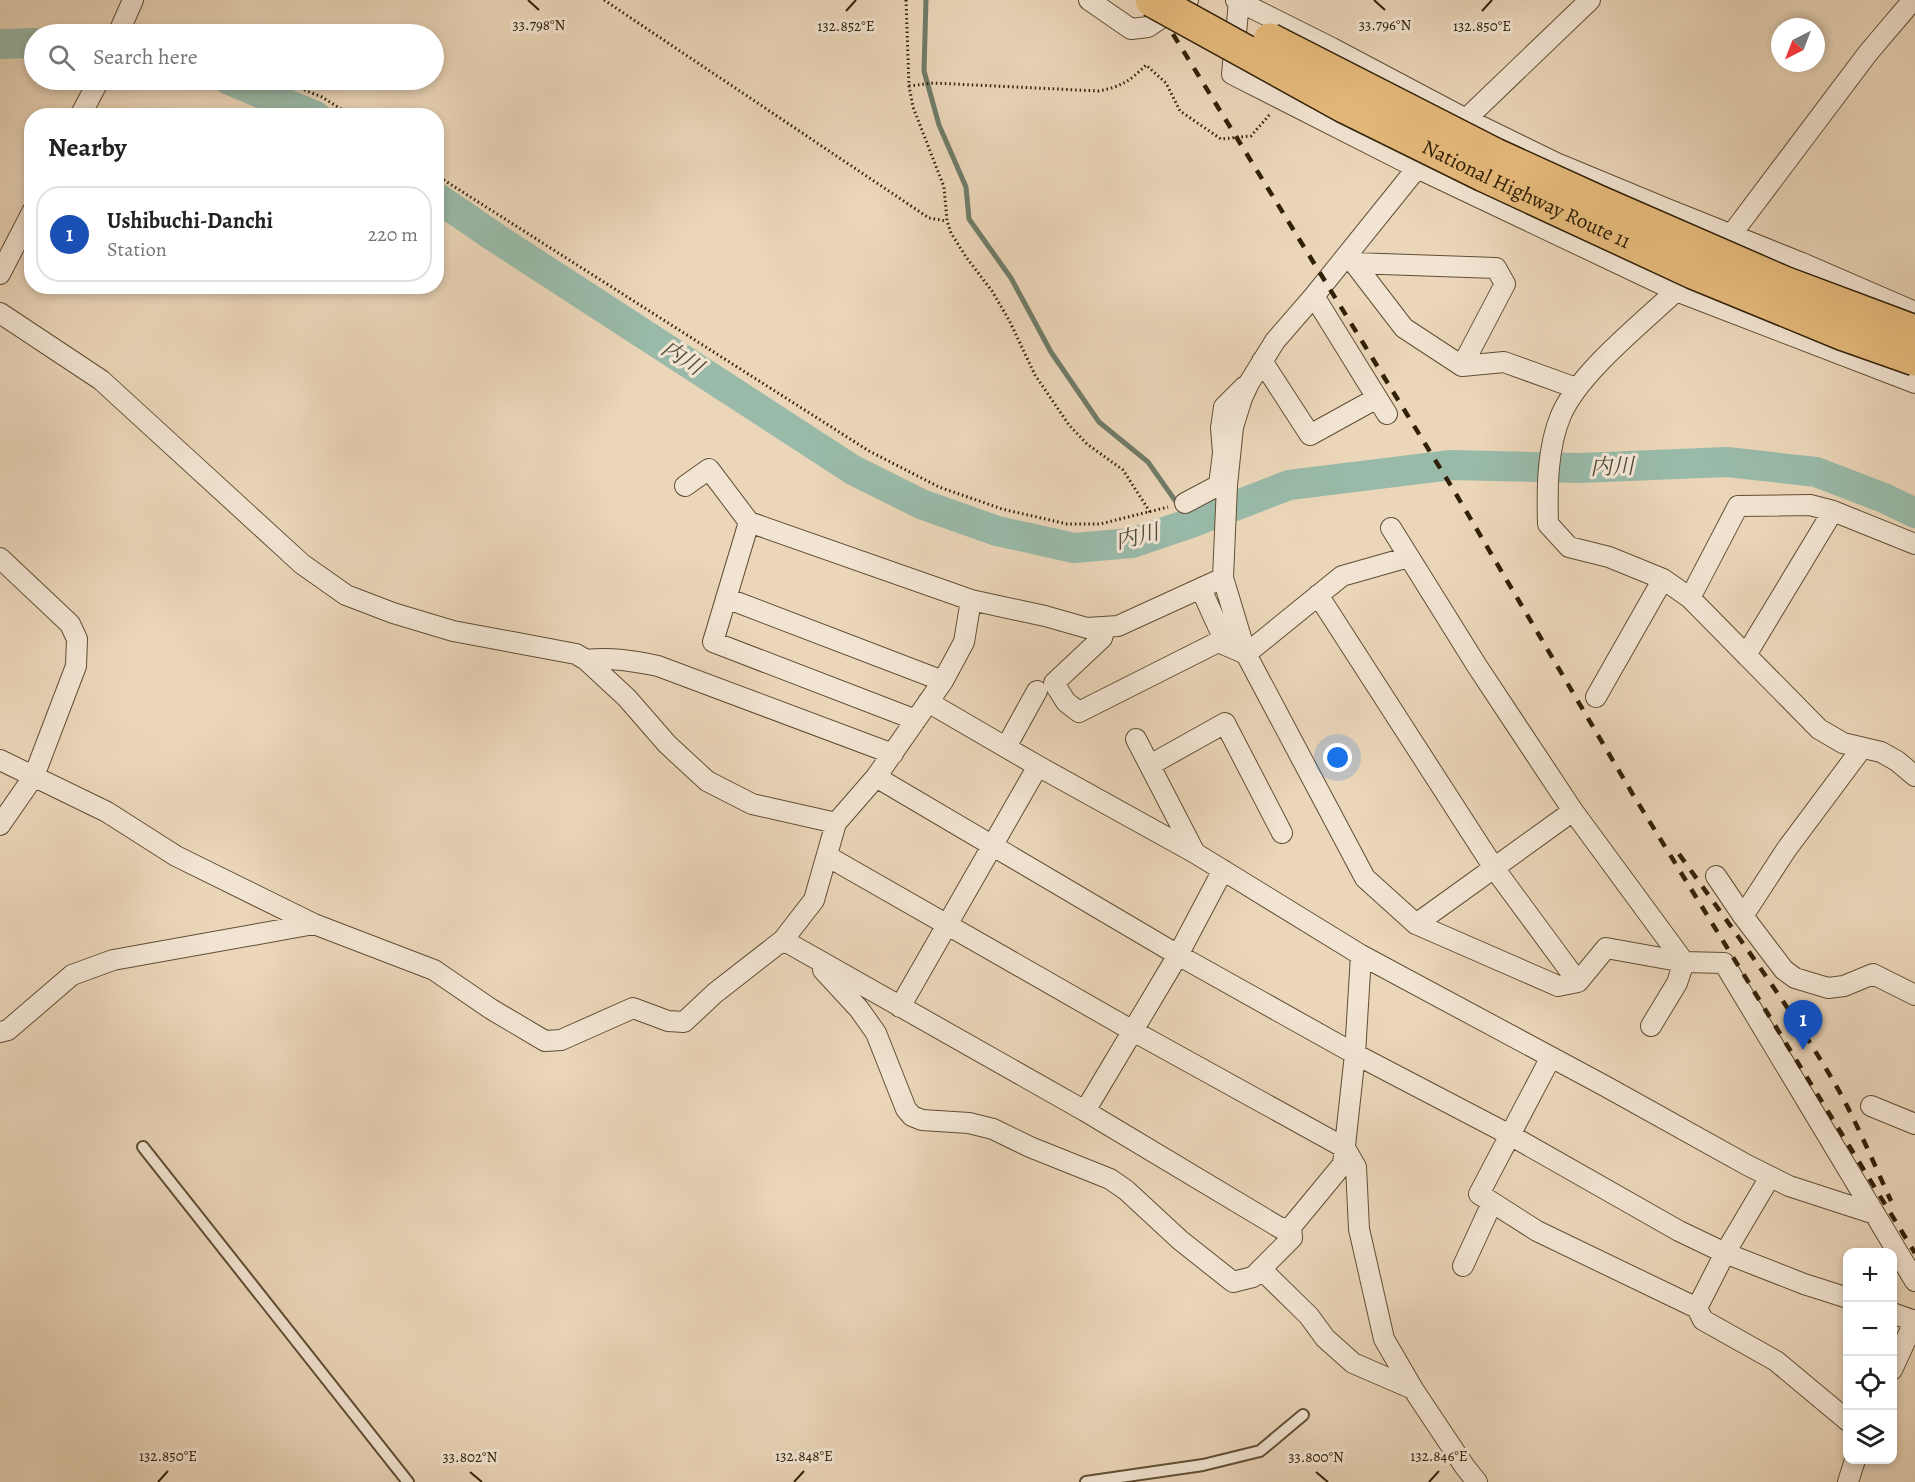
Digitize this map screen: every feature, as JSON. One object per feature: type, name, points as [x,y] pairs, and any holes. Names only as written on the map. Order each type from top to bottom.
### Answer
[{"type":"highway","name":"National Highway Route 11","points":[[1152,0],[1344,106],[1484,175],[1694,272],[1844,334],[1915,359]]},
{"type":"highway","name":"National Highway Route 11","points":[[1198,0],[1263,37],[1505,160],[1784,283],[1915,332]]},
{"type":"street","points":[[122,24],[133,0]]},
{"type":"street","points":[[1089,0],[1131,29],[1148,27],[1188,0]]},
{"type":"street","points":[[1466,119],[1590,0]]},
{"type":"street","points":[[1731,235],[1868,52],[1913,0]]},
{"type":"street","points":[[1915,312],[1802,263],[1556,163],[1238,1],[1232,74],[1417,168],[1676,291],[1915,383]]},
{"type":"street","points":[[85,108],[94,90]]},
{"type":"street","points":[[1417,168],[1350,259],[1275,340],[1242,398],[1233,427],[1227,485],[1223,578],[1246,654],[1365,878],[1416,924],[1558,986],[1578,982],[1606,948],[1684,962],[1724,963],[1915,1281]]},
{"type":"street","points":[[0,274],[24,228]]},
{"type":"street","points":[[1350,259],[1404,328],[1462,366],[1503,362],[1576,388]]},
{"type":"street","points":[[1350,259],[1496,268],[1505,284],[1462,366]]},
{"type":"street","points":[[1676,291],[1576,388],[1560,416],[1552,446],[1547,498],[1548,524],[1569,547],[1610,557],[1663,579],[1690,598],[1819,729],[1843,743],[1881,752],[1897,761],[1915,776]]},
{"type":"street","points":[[1262,361],[1310,435],[1382,406],[1314,296]]},
{"type":"street","points":[[0,313],[101,380],[302,564],[346,595],[393,613],[453,631],[576,654],[586,660],[627,698],[668,744],[707,781],[752,804],[836,823]]},
{"type":"street","points":[[1185,503],[1219,485],[1224,407],[1249,383]]},
{"type":"street","points":[[685,486],[709,469],[749,522],[971,600],[1045,616],[1087,628],[1118,626],[1223,578]]},
{"type":"street","points":[[1690,598],[1738,506],[1810,505],[1833,511],[1915,543]]},
{"type":"street","points":[[1746,655],[1833,511]]},
{"type":"street","points":[[749,522],[713,642],[916,720]]},
{"type":"street","points":[[1390,528],[1477,666],[1573,811],[1684,962]]},
{"type":"street","points":[[1246,654],[1342,576],[1409,557]]},
{"type":"street","points":[[0,558],[70,624],[77,639],[76,666],[34,776],[0,825]]},
{"type":"street","points":[[1596,697],[1663,579]]},
{"type":"street","points":[[1201,589],[1226,644]]},
{"type":"street","points":[[1318,595],[1494,868],[1578,982]]},
{"type":"street","points":[[726,598],[943,681]]},
{"type":"street","points":[[0,760],[107,812],[176,856],[314,924],[434,970],[490,1009],[545,1041],[561,1040],[633,1008],[668,1021],[684,1022],[715,993],[783,940],[814,900],[836,823],[876,777],[943,681],[964,642],[971,600]]},
{"type":"street","points":[[1105,627],[1102,638],[1054,683],[1066,702],[1079,712],[1218,642],[1246,654]]},
{"type":"street","points":[[586,660],[605,658],[658,666],[892,754]]},
{"type":"street","points":[[1006,747],[1037,691]]},
{"type":"street","points":[[928,702],[1195,853],[1361,955],[1770,1177],[1788,1186],[1875,1214]]},
{"type":"street","points":[[1150,765],[1225,723],[1282,833]]},
{"type":"street","points":[[1136,739],[1195,853]]},
{"type":"street","points":[[1743,916],[1786,850],[1862,748]]},
{"type":"street","points":[[900,1007],[1038,766]]},
{"type":"street","points":[[876,777],[1178,955],[1355,1054],[1510,1135],[1679,1231],[1725,1254],[1843,1296]]},
{"type":"street","points":[[1416,924],[1573,811]]},
{"type":"street","points":[[827,856],[1133,1031],[1345,1148],[1356,1167],[1359,1229],[1384,1339],[1413,1389],[1477,1482]]},
{"type":"street","points":[[1085,1111],[1178,955],[1223,870]]},
{"type":"street","points":[[1716,876],[1784,970],[1795,978],[1828,987],[1844,987],[1873,974],[1915,995]]},
{"type":"street","points":[[0,1032],[8,1030],[72,975],[94,966],[113,960],[314,924]]},
{"type":"street","points":[[783,940],[1085,1111],[1282,1229],[1291,1227],[1343,1164],[1355,1054],[1361,955]]},
{"type":"street","points":[[812,957],[859,1009],[876,1033],[906,1109],[912,1116],[922,1120],[969,1123],[993,1129],[1030,1147],[1110,1179],[1126,1190],[1180,1240],[1233,1282],[1253,1277],[1292,1238],[1291,1227]]},
{"type":"street","points":[[1651,1026],[1677,983],[1684,962]]},
{"type":"street","points":[[1551,1057],[1479,1194],[1537,1231],[1697,1308],[1703,1320],[1776,1360],[1843,1416]]},
{"type":"street","points":[[1871,1106],[1915,1124]]},
{"type":"street","points":[[1697,1308],[1725,1254],[1770,1177]]},
{"type":"street","points":[[1463,1266],[1492,1203]]},
{"type":"street","points":[[1261,1269],[1309,1316],[1325,1338],[1353,1363],[1413,1389]]},
{"type":"street","points":[[1897,1314],[1915,1320],[1897,1361]]},
{"type":"street","points":[[1848,1482],[1855,1464]]},
{"type":"lane","points":[[143,1147],[408,1482]]},
{"type":"lane","points":[[1086,1482],[1203,1465],[1260,1451],[1303,1414]]},
{"type":"path","points":[[603,0],[929,218],[947,221]]},
{"type":"path","points":[[906,0],[909,86],[913,107],[944,187],[947,221],[951,233],[998,300],[1035,375],[1064,416],[1087,444],[1123,470],[1150,512]]},
{"type":"path","points":[[909,86],[933,83],[1098,91],[1122,85],[1146,65],[1166,83],[1180,111],[1221,139],[1251,136],[1270,116],[1278,98]]},
{"type":"path","points":[[304,90],[322,97],[339,108]]},
{"type":"path","points":[[444,180],[869,451],[939,487],[1002,509],[1067,524],[1100,524],[1162,509]]},
{"type":"waterway","points":[[926,0],[924,71],[939,125],[966,187],[969,219],[1011,278],[1051,352],[1099,422],[1148,462],[1191,523]]},
{"type":"waterway","name":"内川","points":[[0,44],[24,43]]},
{"type":"waterway","name":"内川","points":[[253,90],[297,108]]},
{"type":"waterway","name":"内川","points":[[444,202],[853,470],[921,504],[997,531],[1074,548],[1132,543],[1289,485],[1451,465],[1580,468],[1727,462],[1816,472],[1884,498],[1915,513]]},
{"type":"railway","points":[[1152,0],[1456,494],[1632,793],[1915,1253]]},
{"type":"railway","points":[[1679,854],[1761,969],[1820,1058],[1852,1116],[1891,1201]]},
{"type":"place","name":"Ushibuchi-Danchi","points":[[1803,1050]]}]
